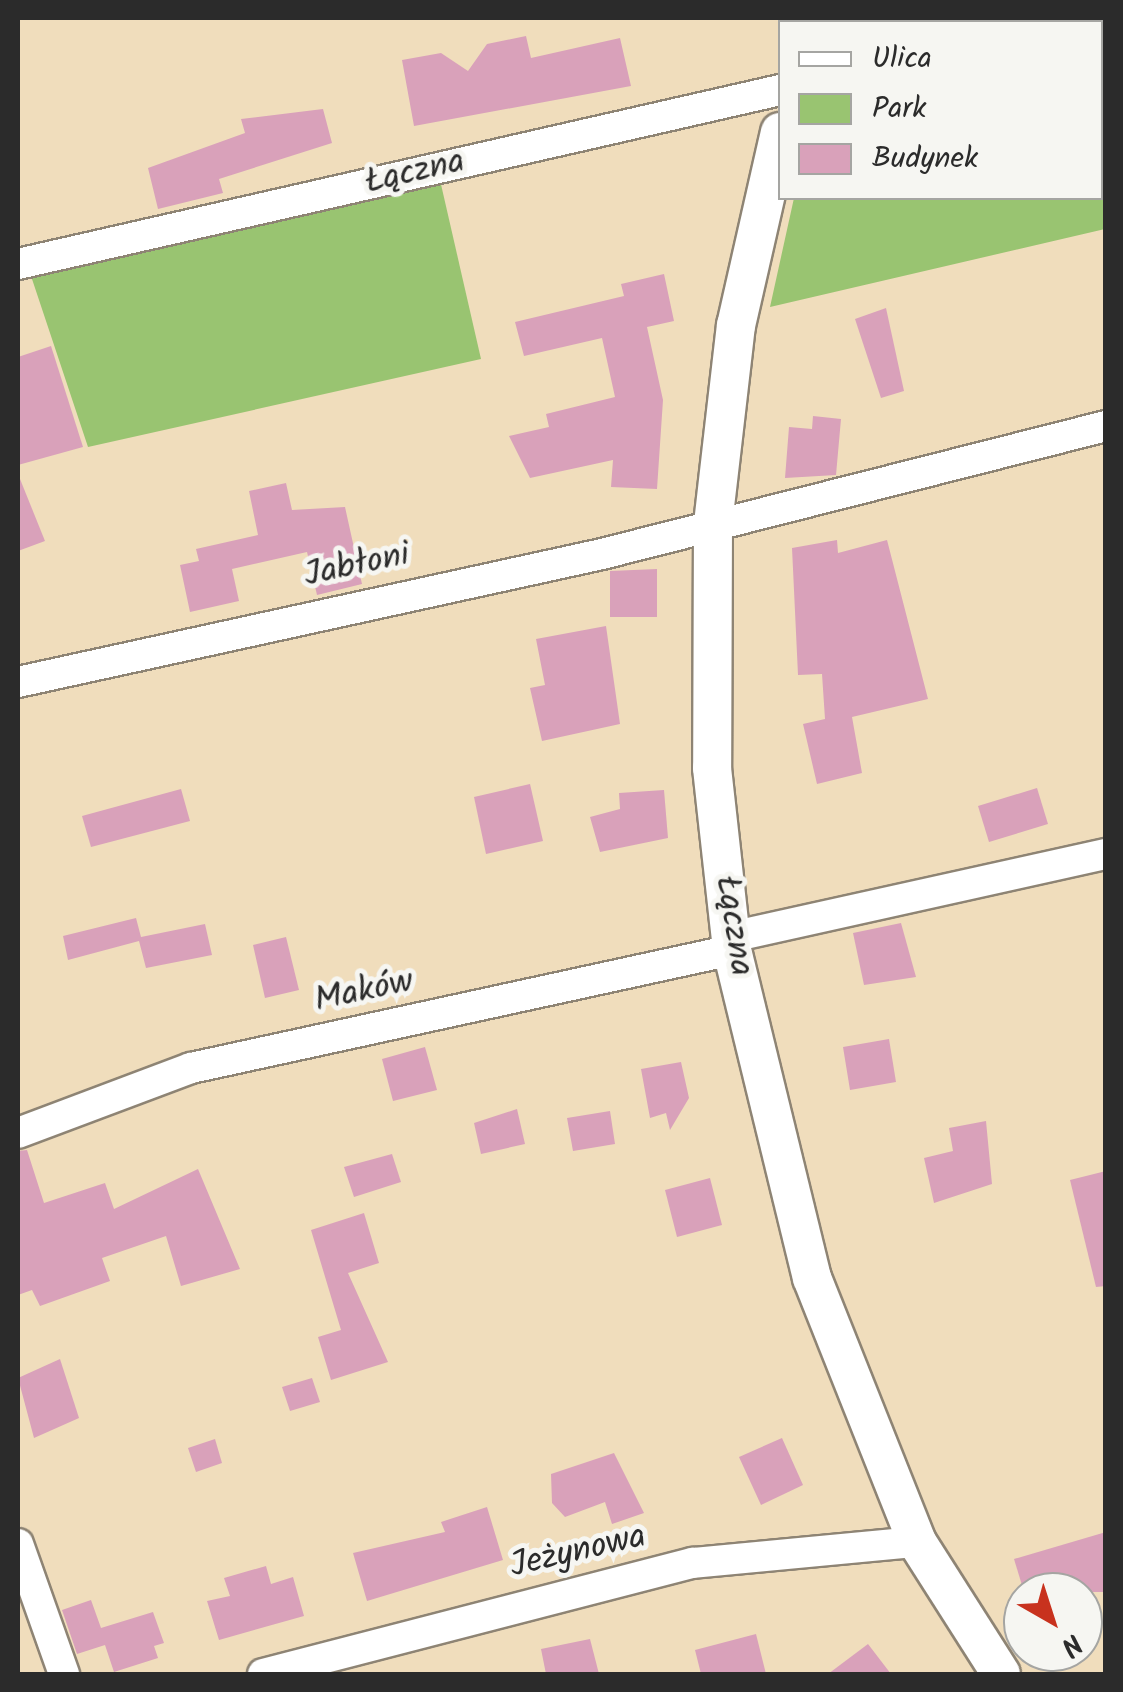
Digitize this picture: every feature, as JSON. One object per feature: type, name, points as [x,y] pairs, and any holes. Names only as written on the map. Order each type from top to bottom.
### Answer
[{"type":"street","name":"Łączna","points":[[18,264],[778,90]]},
{"type":"street","name":"Łączna","points":[[778,141],[736,325],[713,524],[712,768],[732,943],[812,1278],[918,1542],[1001,1674]]},
{"type":"street","name":"Jabłoni","points":[[18,682],[713,524],[1106,426]]},
{"type":"street","name":"Maków","points":[[18,1133],[191,1068],[1106,854]]},
{"type":"street","name":"Jeżynowa","points":[[262,1674],[693,1563],[918,1542]]},
{"type":"street","points":[[18,1544],[64,1674]]},
{"type":"green space","points":[[1106,18],[1105,229],[770,307],[794,200],[1103,200]]},
{"type":"green space","points":[[440,180],[481,359],[88,447],[30,273]]},
{"type":"building","points":[[526,36],[531,58],[620,38],[631,86],[414,126],[402,60],[441,53],[468,71],[487,44]]},
{"type":"building","points":[[323,109],[332,143],[219,179],[223,193],[158,209],[148,168],[245,133],[241,119]]},
{"type":"building","points":[[664,274],[674,321],[647,327],[663,400],[657,489],[611,487],[613,460],[530,478],[509,436],[549,427],[546,414],[615,397],[602,338],[524,356],[515,322],[624,296],[621,284]]},
{"type":"building","points":[[886,308],[904,391],[881,398],[855,319]]},
{"type":"building","points":[[51,346],[83,447],[18,465],[18,357]]},
{"type":"building","points":[[813,416],[841,419],[836,475],[785,478],[789,427],[812,429]]},
{"type":"building","points":[[18,474],[45,541],[18,551]]},
{"type":"building","points":[[286,483],[292,510],[345,507],[362,584],[317,595],[307,552],[232,569],[239,601],[190,612],[180,565],[199,561],[196,549],[258,535],[249,491]]},
{"type":"building","points":[[837,540],[838,553],[887,540],[928,699],[852,717],[862,773],[817,784],[803,724],[825,719],[822,674],[798,675],[792,548]]},
{"type":"building","points":[[657,569],[657,617],[610,617],[610,571]]},
{"type":"building","points":[[606,626],[620,724],[542,741],[530,688],[545,685],[536,639]]},
{"type":"building","points":[[530,784],[543,841],[486,854],[474,797]]},
{"type":"building","points":[[1037,788],[1048,824],[989,842],[978,806]]},
{"type":"building","points":[[181,789],[190,821],[91,847],[82,816]]},
{"type":"building","points":[[664,790],[668,838],[600,852],[590,817],[620,809],[619,793]]},
{"type":"building","points":[[136,918],[141,937],[205,924],[212,955],[146,968],[139,941],[68,960],[63,936]]},
{"type":"building","points":[[901,923],[916,977],[864,985],[853,933]]},
{"type":"building","points":[[286,937],[299,990],[265,998],[253,945]]},
{"type":"building","points":[[889,1039],[896,1082],[850,1090],[843,1047]]},
{"type":"building","points":[[425,1047],[437,1090],[393,1101],[382,1059]]},
{"type":"building","points":[[681,1062],[689,1098],[670,1130],[666,1113],[650,1118],[641,1069]]},
{"type":"building","points":[[517,1109],[525,1144],[481,1154],[474,1123]]},
{"type":"building","points":[[610,1111],[615,1144],[573,1151],[567,1118]]},
{"type":"building","points":[[986,1121],[992,1184],[934,1203],[924,1158],[953,1151],[949,1128]]},
{"type":"building","points":[[27,1150],[44,1203],[105,1183],[114,1209],[198,1169],[240,1269],[181,1286],[166,1236],[102,1258],[110,1281],[40,1306],[32,1290],[18,1295],[18,1151]]},
{"type":"building","points":[[392,1154],[401,1182],[354,1197],[344,1167]]},
{"type":"building","points":[[1106,1171],[1106,1286],[1096,1287],[1070,1180]]},
{"type":"building","points":[[710,1178],[722,1225],[677,1237],[665,1190]]},
{"type":"building","points":[[364,1213],[379,1263],[348,1273],[388,1362],[331,1380],[318,1337],[341,1330],[311,1230]]},
{"type":"building","points":[[60,1359],[79,1418],[34,1438],[18,1378]]},
{"type":"building","points":[[312,1378],[320,1402],[290,1411],[282,1387]]},
{"type":"building","points":[[782,1438],[803,1485],[761,1505],[739,1457]]},
{"type":"building","points":[[215,1439],[222,1463],[196,1472],[188,1448]]},
{"type":"building","points":[[614,1453],[644,1513],[612,1524],[605,1502],[565,1517],[552,1503],[551,1474]]},
{"type":"building","points":[[487,1507],[503,1560],[367,1601],[353,1553],[445,1532],[441,1522]]},
{"type":"building","points":[[1106,1532],[1106,1592],[1103,1572],[1018,1572],[1014,1559]]},
{"type":"building","points":[[266,1566],[271,1584],[293,1577],[304,1616],[219,1640],[207,1601],[230,1596],[224,1578]]},
{"type":"building","points":[[91,1600],[101,1628],[153,1612],[164,1643],[154,1646],[158,1658],[114,1672],[105,1645],[77,1654],[62,1610]]},
{"type":"building","points":[[756,1634],[766,1674],[701,1674],[695,1650]]},
{"type":"building","points":[[590,1639],[599,1674],[546,1674],[541,1649]]},
{"type":"building","points":[[868,1644],[891,1674],[828,1674]]}]
